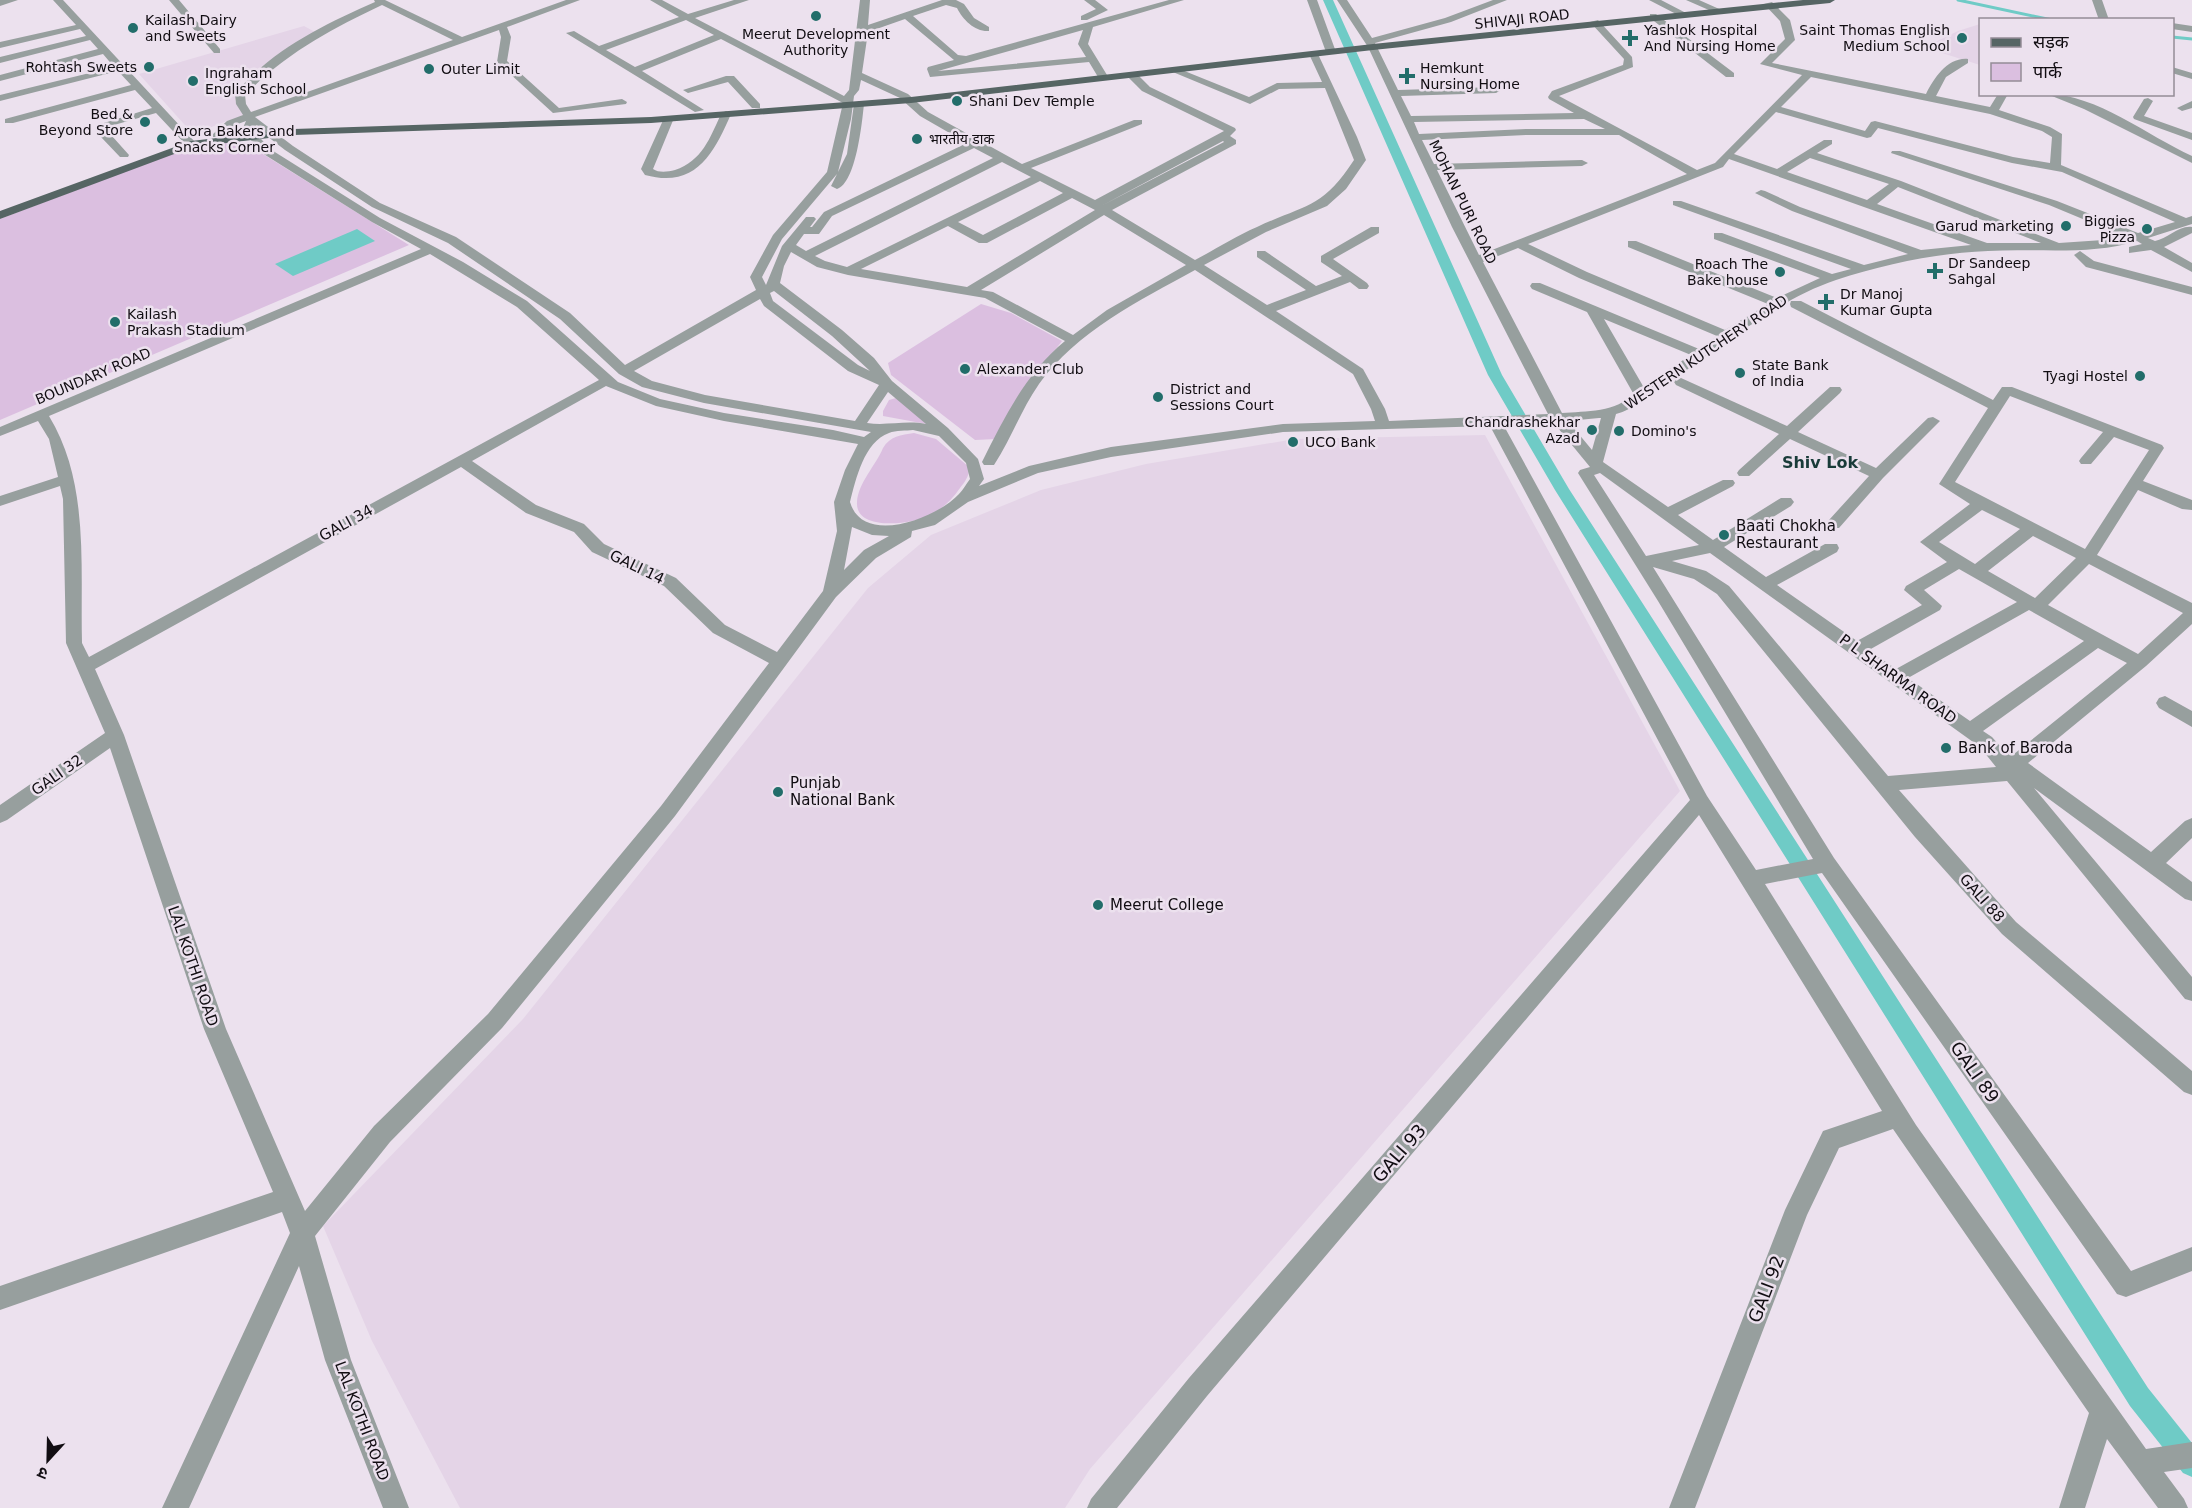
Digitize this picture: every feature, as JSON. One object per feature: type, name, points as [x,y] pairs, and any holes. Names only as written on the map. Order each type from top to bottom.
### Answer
[{"type":"main road","points":[[1771,5],[1808,0]]},
{"type":"main road","name":"SHIVAJI ROAD","points":[[1332,51],[1830,0]]},
{"type":"main road","points":[[1654,17],[1719,11]]},
{"type":"main road","points":[[269,132],[288,126],[488,123],[852,99],[908,98],[1132,75],[1332,51]]},
{"type":"main road","points":[[908,98],[1332,51]]},
{"type":"main road","points":[[269,132],[669,118],[726,114],[852,99]]},
{"type":"main road","points":[[188,142],[251,126]]},
{"type":"main road","points":[[0,208],[188,142],[251,126]]},
{"type":"main road","points":[[0,215],[86,179]]},
{"type":"street","points":[[0,3],[13,0]]},
{"type":"street","points":[[58,0],[188,142]]},
{"type":"street","points":[[174,0],[217,51]]},
{"type":"street","points":[[251,126],[463,40],[575,0]]},
{"type":"street","points":[[655,0],[852,99]]},
{"type":"street","points":[[600,49],[687,16],[744,0]]},
{"type":"street","points":[[775,284],[776,269],[788,246],[836,188],[852,154],[852,99],[863,30],[865,0]]},
{"type":"street","points":[[1089,0],[1102,10],[1084,18],[1091,24]]},
{"type":"street","points":[[1092,59],[934,75],[932,69],[1179,0]]},
{"type":"street","points":[[1312,0],[1332,51]]},
{"type":"street","name":"MOHAN PURI ROAD","points":[[1342,0],[1394,93],[1475,261],[1557,417]]},
{"type":"street","points":[[1367,46],[1502,0]]},
{"type":"street","points":[[1654,0],[1681,13]]},
{"type":"street","points":[[1691,0],[1719,11]]},
{"type":"street","points":[[2097,0],[2107,18]]},
{"type":"street","points":[[463,40],[381,1],[318,31],[273,61],[240,94],[241,104],[266,151],[522,304],[613,386],[656,402],[724,417],[833,434],[867,442]]},
{"type":"street","points":[[863,30],[908,17],[949,1],[961,6],[963,12],[974,23],[986,29]]},
{"type":"street","points":[[1771,5],[1785,20],[1790,40],[1765,64],[1993,111],[2046,129],[2058,136],[2055,167]]},
{"type":"street","points":[[908,17],[955,57],[965,59]]},
{"type":"street","points":[[1654,17],[1730,75]]},
{"type":"street","points":[[1596,23],[1629,59],[1628,67],[1556,93],[1553,97],[1694,173]]},
{"type":"street","points":[[1091,24],[1083,44],[1102,75]]},
{"type":"street","points":[[0,45],[82,26]]},
{"type":"street","points":[[2174,26],[2192,29]]},
{"type":"street","points":[[502,27],[506,37],[502,63],[566,119]]},
{"type":"street","points":[[571,33],[636,70],[699,110]]},
{"type":"street","points":[[636,70],[722,35]]},
{"type":"street","points":[[2174,35],[2192,37]]},
{"type":"street","points":[[0,60],[92,37]]},
{"type":"street","points":[[0,78],[104,51]]},
{"type":"street","points":[[989,462],[1040,373],[1074,341],[1101,320],[1252,233],[1319,205],[1342,188],[1360,160],[1352,137],[1314,54]]},
{"type":"street","points":[[1930,98],[1938,81],[1949,67],[1965,61]]},
{"type":"street","points":[[0,98],[120,68]]},
{"type":"street","points":[[1173,70],[1250,101],[1277,86],[1329,86]]},
{"type":"street","points":[[2174,71],[2192,76]]},
{"type":"street","points":[[855,74],[908,98],[924,114],[974,144],[1099,208],[1196,265],[1266,310],[1358,372],[1378,409],[1383,425]]},
{"type":"street","points":[[1475,261],[1719,165],[1808,74]]},
{"type":"street","points":[[970,291],[1099,208],[1223,137],[1231,130],[1146,89],[1132,75]]},
{"type":"street","points":[[687,90],[730,78],[756,106]]},
{"type":"street","points":[[9,121],[136,86]]},
{"type":"street","points":[[1394,93],[1496,90]]},
{"type":"street","points":[[1993,111],[2002,96]]},
{"type":"street","points":[[2059,96],[2073,100],[2161,147],[2192,160]]},
{"type":"street","points":[[852,99],[832,173],[777,238],[762,262],[756,277],[768,303],[853,368],[887,384]]},
{"type":"street","points":[[557,111],[622,102]]},
{"type":"street","points":[[2148,102],[2138,117],[2192,137]]},
{"type":"street","points":[[1592,309],[1637,397],[1651,400],[1681,382],[1773,317],[1824,288],[1921,263],[1976,256],[2108,254],[2164,243],[2190,223],[2065,169],[2012,160],[1875,124],[1867,135],[1775,108]]},
{"type":"street","points":[[124,155],[106,137],[109,123],[158,109]]},
{"type":"street","points":[[669,118],[647,169],[649,173],[660,177],[693,168],[704,160],[726,114]]},
{"type":"street","points":[[1406,119],[1586,116]]},
{"type":"street","points":[[1022,168],[1138,122]]},
{"type":"street","points":[[251,126],[269,132],[375,205],[452,240],[565,316],[624,370],[647,384],[704,399],[858,426],[883,430],[913,426],[944,432]]},
{"type":"street","points":[[1415,137],[1526,132],[1621,132]]},
{"type":"street","points":[[1778,173],[1811,155],[1828,142]]},
{"type":"street","points":[[801,230],[815,231],[828,214],[974,144]]},
{"type":"street","points":[[1896,153],[2053,203],[2140,238],[2192,268]]},
{"type":"street","points":[[1727,155],[1986,247]]},
{"type":"street","points":[[1811,155],[1897,183],[2061,247]]},
{"type":"street","points":[[807,255],[1002,158]]},
{"type":"street","points":[[1429,167],[1582,163]]},
{"type":"street","points":[[848,272],[1040,177]]},
{"type":"street","points":[[1869,204],[1897,183]]},
{"type":"street","points":[[949,222],[983,240],[1072,193]]},
{"type":"street","points":[[1761,193],[1796,209],[1920,254]]},
{"type":"street","points":[[1677,203],[1860,268]]},
{"type":"street","name":"WESTERN KUTCHERY ROAD","points":[[1034,469],[1111,452],[1283,428],[1503,422],[1610,411],[1625,407],[1726,335],[1778,303],[1860,268],[1920,254],[1986,247],[2061,247],[2119,243],[2190,223]]},
{"type":"street","points":[[1363,286],[1325,259],[1375,230]]},
{"type":"street","points":[[1718,236],[1832,278]]},
{"type":"street","points":[[1516,243],[1583,275],[1726,335]]},
{"type":"street","points":[[1632,244],[1778,303]]},
{"type":"street","points":[[788,246],[821,264],[848,272],[988,295],[1074,341]]},
{"type":"street","name":"BOUNDARY ROAD","points":[[0,432],[430,250]]},
{"type":"street","points":[[1261,254],[1315,291]]},
{"type":"street","points":[[2080,255],[2090,264],[2192,291]]},
{"type":"street","points":[[1266,310],[1351,277]]},
{"type":"street","points":[[624,370],[775,284]]},
{"type":"street","points":[[775,284],[869,361],[887,384],[944,432],[973,462],[976,479],[963,499]]},
{"type":"street","points":[[1536,286],[1700,354]]},
{"type":"street","points":[[1796,304],[1996,407]]},
{"type":"street","name":"GALI 34","points":[[85,667],[608,380]]},
{"type":"street","points":[[1681,382],[1878,475]]},
{"type":"street","points":[[858,426],[887,384]]},
{"type":"street","points":[[1744,473],[1835,390]]},
{"type":"street","points":[[1885,784],[2013,768],[2140,662],[2192,612],[2088,556],[1946,484],[2007,390],[2157,448],[2088,556],[2034,604],[1895,677]]},
{"type":"street","points":[[1610,411],[1598,465],[1585,473],[1664,597],[1827,864],[1752,879]]},
{"type":"street","name":"LAL KOTHI ROAD","points":[[41,414],[56,439],[71,499],[74,643],[115,735],[214,1029],[302,1233],[339,1360],[396,1508]]},
{"type":"street","name":"P L SHARMA ROAD","points":[[1557,417],[1598,465],[1978,736],[2013,768],[2192,992]]},
{"type":"street","points":[[1834,524],[1878,475],[1933,421]]},
{"type":"street","points":[[1503,422],[1700,801],[1752,879],[1898,1117],[2103,1410],[2175,1508]]},
{"type":"street","points":[[830,593],[845,531],[842,501],[847,481],[867,442],[883,430]]},
{"type":"street","points":[[2086,461],[2112,430]]},
{"type":"street","points":[[964,453],[1008,467],[1034,469]]},
{"type":"street","name":"GALI 14","points":[[461,460],[531,509],[579,528],[598,548],[670,582],[719,629],[780,661]]},
{"type":"street","points":[[175,1508],[302,1233],[382,1134],[502,1012],[668,811],[830,593],[870,554],[938,516],[963,499],[1034,469]]},
{"type":"street","points":[[0,501],[66,479]]},
{"type":"street","points":[[1667,514],[1728,483]]},
{"type":"street","points":[[2135,483],[2187,505],[2192,505]]},
{"type":"street","points":[[1713,547],[1786,502]]},
{"type":"street","points":[[1981,503],[1928,542],[1976,572],[2140,662]]},
{"type":"street","points":[[844,510],[853,521],[872,530],[894,531],[921,524]]},
{"type":"street","points":[[1976,572],[2032,528]]},
{"type":"street","name":"GALI 88","points":[[1713,547],[1649,560],[1700,575],[1723,590],[1922,831],[2009,928],[2192,1085]]},
{"type":"street","points":[[1764,584],[1831,548]]},
{"type":"street","points":[[1856,649],[1934,606],[1912,590],[1959,562]]},
{"type":"street","points":[[1978,736],[2097,640]]},
{"type":"street","points":[[2165,703],[2192,720]]},
{"type":"street","name":"GALI 32","points":[[0,815],[115,735]]},
{"type":"street","points":[[2013,768],[2192,893]]},
{"type":"street","name":"GALI 93","points":[[1100,1508],[1198,1387],[1700,801]]},
{"type":"street","points":[[2152,864],[2192,826]]},
{"type":"street","name":"GALI 89","points":[[1827,864],[2126,1285],[2192,1259]]},
{"type":"street","name":"GALI 92","points":[[1682,1508],[1797,1210],[1831,1139],[1898,1117]]},
{"type":"street","points":[[0,1298],[287,1199]]},
{"type":"street","points":[[2072,1508],[2103,1410]]},
{"type":"street","points":[[2144,1463],[2192,1455]]},
{"type":"shaded area","name":"Saint Thomas English Medium School","points":[[1979,24],[1979,65],[1939,52],[1929,45],[1958,31]]},
{"type":"shaded area","name":"Ingraham English School","points":[[304,26],[315,32],[251,77],[241,79],[235,101],[243,115],[193,134],[139,74]]},
{"type":"shaded area","points":[[357,229],[375,241],[293,276],[275,264]]},
{"type":"shaded area","name":"Meerut College","points":[[1485,435],[1680,791],[1090,1469],[1065,1508],[460,1508],[372,1341],[323,1226],[523,1019],[868,588],[931,535],[1041,490],[1146,464],[1295,439]]},
{"type":"green space","name":"Kailash Prakash Stadium","points":[[216,142],[245,143],[409,245],[0,420],[0,219],[186,148]]},
{"type":"green space","name":"Alexander Club","points":[[981,304],[1011,313],[1062,341],[1027,386],[996,439],[975,440],[891,375],[888,363]]},
{"type":"green space","points":[[896,398],[932,425],[883,416],[889,400]]},
{"type":"green space","points":[[914,433],[936,439],[969,467],[965,481],[950,501],[938,511],[921,519],[886,523],[874,522],[865,518],[859,512],[858,495],[883,448],[889,441],[900,435]]},
{"type":"waterway","points":[[1328,0],[1495,375],[1562,490],[2139,1397],[2192,1464]]},
{"type":"waterway","points":[[1958,0],[2043,18]]},
{"type":"waterway","points":[[2174,37],[2192,39]]},
{"type":"place","name":"Meerut Development Authority","points":[[816,16]]},
{"type":"place","name":"Kailash Dairy and Sweets","points":[[133,28]]},
{"type":"place","name":"Yashlok Hospital And Nursing Home","points":[[1630,38]]},
{"type":"place","name":"Saint Thomas English Medium School","points":[[1962,38]]},
{"type":"place","name":"Rohtash Sweets","points":[[149,67]]},
{"type":"place","name":"Outer Limit","points":[[429,69]]},
{"type":"place","name":"Hemkunt Nursing Home","points":[[1407,76]]},
{"type":"place","name":"Ingraham English School","points":[[193,81]]},
{"type":"place","name":"Shani Dev Temple","points":[[957,101]]},
{"type":"place","name":"Bed & Beyond Store","points":[[145,122]]},
{"type":"place","name":"Arora Bakers and Snacks Corner","points":[[162,139]]},
{"type":"place","name":"भारतीय डाक","points":[[917,139]]},
{"type":"place","name":"Garud marketing","points":[[2066,226]]},
{"type":"place","name":"Biggies Pizza","points":[[2147,229]]},
{"type":"place","name":"Dr Sandeep Sahgal","points":[[1935,271]]},
{"type":"place","name":"Roach The Bake house","points":[[1780,272]]},
{"type":"place","name":"Dr Manoj Kumar Gupta","points":[[1826,302]]},
{"type":"place","name":"Kailash Prakash Stadium","points":[[115,322]]},
{"type":"place","name":"Alexander Club","points":[[965,369]]},
{"type":"place","name":"State Bank of India","points":[[1740,373]]},
{"type":"place","name":"Tyagi Hostel","points":[[2140,376]]},
{"type":"place","name":"District and Sessions Court","points":[[1158,397]]},
{"type":"place","name":"Chandrashekhar Azad","points":[[1592,430]]},
{"type":"place","name":"Domino's","points":[[1619,431]]},
{"type":"place","name":"UCO Bank","points":[[1293,442]]},
{"type":"place","name":"Baati Chokha Restaurant","points":[[1724,535]]},
{"type":"place","name":"Bank of Baroda","points":[[1946,748]]},
{"type":"place","name":"Punjab National Bank","points":[[778,792]]},
{"type":"place","name":"Meerut College","points":[[1098,905]]},
{"type":"district","name":"Shiv Lok","points":[[1820,462]]}]
